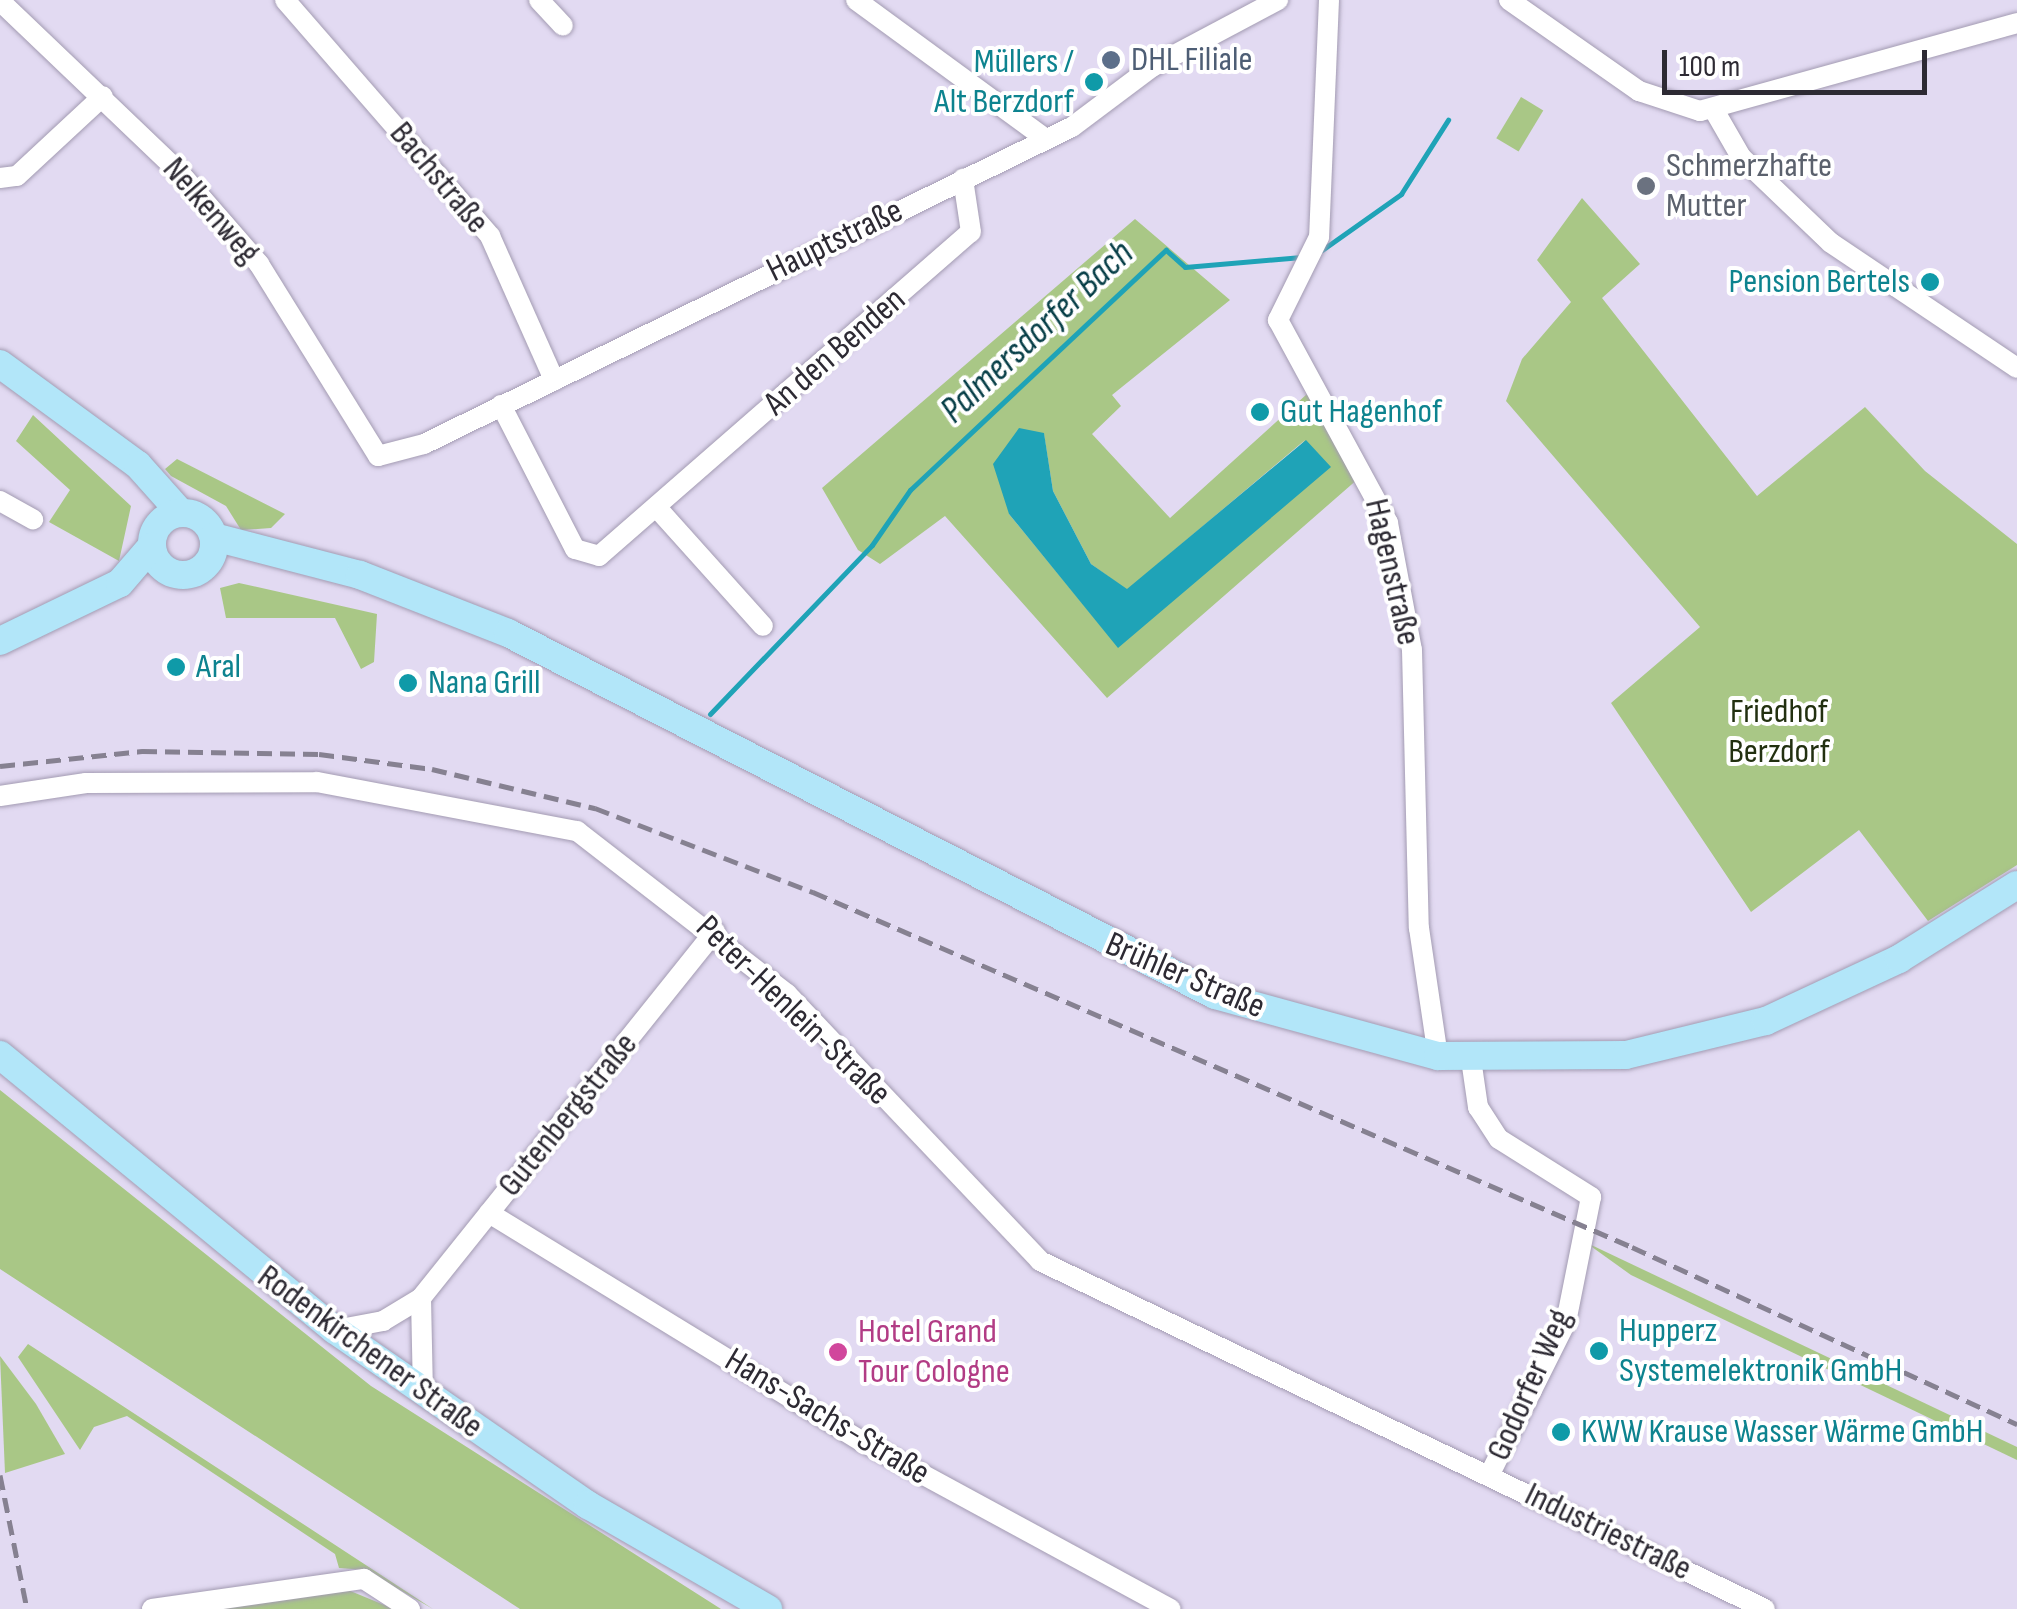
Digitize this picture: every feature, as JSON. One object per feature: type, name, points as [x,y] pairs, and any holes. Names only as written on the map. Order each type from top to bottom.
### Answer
[{"type":"main road","points":[[0,364],[104,443],[164,527],[173,574]]},
{"type":"main road","points":[[197,516],[211,550],[100,611],[4,639],[120,584],[164,527],[197,516]]},
{"type":"main road","name":"Brühler Straße","points":[[211,550],[390,590],[508,634],[1215,996],[1438,1056],[1472,1059],[1626,1055],[1766,1021],[1899,959],[2017,885]]},
{"type":"main road","name":"Rodenkirchener Straße","points":[[0,1054],[336,1330],[423,1393],[588,1505],[768,1609]]},
{"type":"street","name":"Bachstraße","points":[[285,0],[490,236],[554,380]]},
{"type":"street","points":[[539,0],[563,26]]},
{"type":"street","points":[[856,0],[1046,139]]},
{"type":"street","name":"Hauptstraße","points":[[378,456],[501,406],[1046,139],[1152,67],[1278,0]]},
{"type":"street","name":"Hagenstraße","points":[[1329,0],[1319,236],[1278,320],[1368,474],[1403,595],[1418,928],[1438,1056]]},
{"type":"street","points":[[1509,0],[1533,6],[1639,91],[1714,110],[2017,23]]},
{"type":"street","name":"Nelkenweg","points":[[0,1],[103,96],[258,264],[378,456]]},
{"type":"street","points":[[0,178],[17,176],[103,96]]},
{"type":"street","points":[[1714,110],[1741,157],[1831,243],[2017,368]]},
{"type":"street","name":"An den Benden","points":[[501,406],[582,555],[606,552],[971,232],[964,179]]},
{"type":"street","points":[[0,501],[33,519]]},
{"type":"street","points":[[658,508],[763,626]]},
{"type":"street","name":"Peter-Henlein-Straße","points":[[0,796],[220,777],[377,786],[576,831],[715,930],[1040,1260],[1341,1406]]},
{"type":"street","name":"Gutenbergstraße","points":[[421,1298],[715,930]]},
{"type":"street","name":"Godorfer Weg","points":[[1472,1059],[1474,1095],[1499,1139],[1590,1197],[1566,1322],[1490,1474]]},
{"type":"street","name":"Hans-Sachs-Straße","points":[[489,1213],[862,1442],[1171,1609]]},
{"type":"street","points":[[336,1330],[383,1321],[421,1298],[423,1393]]},
{"type":"street","name":"Industriestraße","points":[[1341,1406],[1490,1474],[1765,1609]]},
{"type":"street","points":[[152,1609],[364,1579],[410,1609]]},
{"type":"green space","points":[[1521,97],[1543,110],[1519,152],[1496,138]]},
{"type":"green space","name":"Friedhof Berzdorf","points":[[1582,198],[1640,264],[1602,298],[1757,496],[1865,407],[1925,471],[2017,544],[2017,865],[1928,921],[1859,830],[1751,912],[1611,703],[1700,627],[1506,401],[1522,359],[1571,302],[1537,260]]},
{"type":"green space","points":[[1135,219],[1230,300],[1112,395],[1121,406],[1092,434],[1170,518],[1307,394],[1359,478],[1107,698],[945,516],[880,564],[858,550],[822,488]],"holes":[[[1044,434],[1053,491],[1091,564],[1127,590],[1305,440],[1118,647],[1009,514]]]},
{"type":"green space","points":[[33,415],[131,506],[119,561],[49,522],[70,490],[16,441]]},
{"type":"green space","points":[[177,459],[285,514],[271,528],[241,530],[226,506],[171,476],[165,469]]},
{"type":"green space","points":[[239,583],[377,614],[374,662],[361,669],[335,618],[226,618],[220,588]]},
{"type":"green space","points":[[0,1090],[371,1386],[721,1609],[520,1609],[0,1269]]},
{"type":"green space","points":[[1585,1242],[2017,1447],[2017,1460],[1631,1275]]},
{"type":"green space","points":[[28,1344],[433,1609],[365,1570],[339,1568],[335,1554],[127,1416],[94,1427],[80,1450],[18,1357]]},
{"type":"green space","points":[[0,1356],[36,1404],[65,1454],[5,1473]]},
{"type":"green space","points":[[348,1590],[394,1609],[218,1609]]},
{"type":"water","points":[[1019,428],[1044,433],[1053,491],[1091,564],[1127,589],[1306,440],[1331,467],[1118,648],[1009,514],[993,464]]},
{"type":"waterway","name":"Palmersdorfer Bach","points":[[1322,250],[1401,194],[1448,120]]},
{"type":"waterway","name":"Palmersdorfer Bach","points":[[710,714],[872,545],[910,490],[1166,250],[1185,267],[1302,257]]},
{"type":"railway","points":[[0,766],[142,751],[319,754],[432,769],[595,808],[813,892],[1632,1247],[2017,1424]]},
{"type":"railway","points":[[0,1475],[27,1609]]},
{"type":"place","name":"DHL Filiale","points":[[1111,60]]},
{"type":"place","name":"Müllers / Alt Berzdorf","points":[[1094,82]]},
{"type":"place","name":"Schmerzhafte Mutter","points":[[1646,186]]},
{"type":"place","name":"Pension Bertels","points":[[1930,282]]},
{"type":"place","name":"Gut Hagenhof","points":[[1260,412]]},
{"type":"place","name":"Aral","points":[[176,667]]},
{"type":"place","name":"Nana Grill","points":[[408,683]]},
{"type":"place","name":"Hupperz Systemelektronik GmbH","points":[[1599,1351]]},
{"type":"place","name":"Hotel Grand Tour Cologne","points":[[838,1352]]},
{"type":"place","name":"KWW Krause Wasser Wärme GmbH","points":[[1561,1432]]}]
